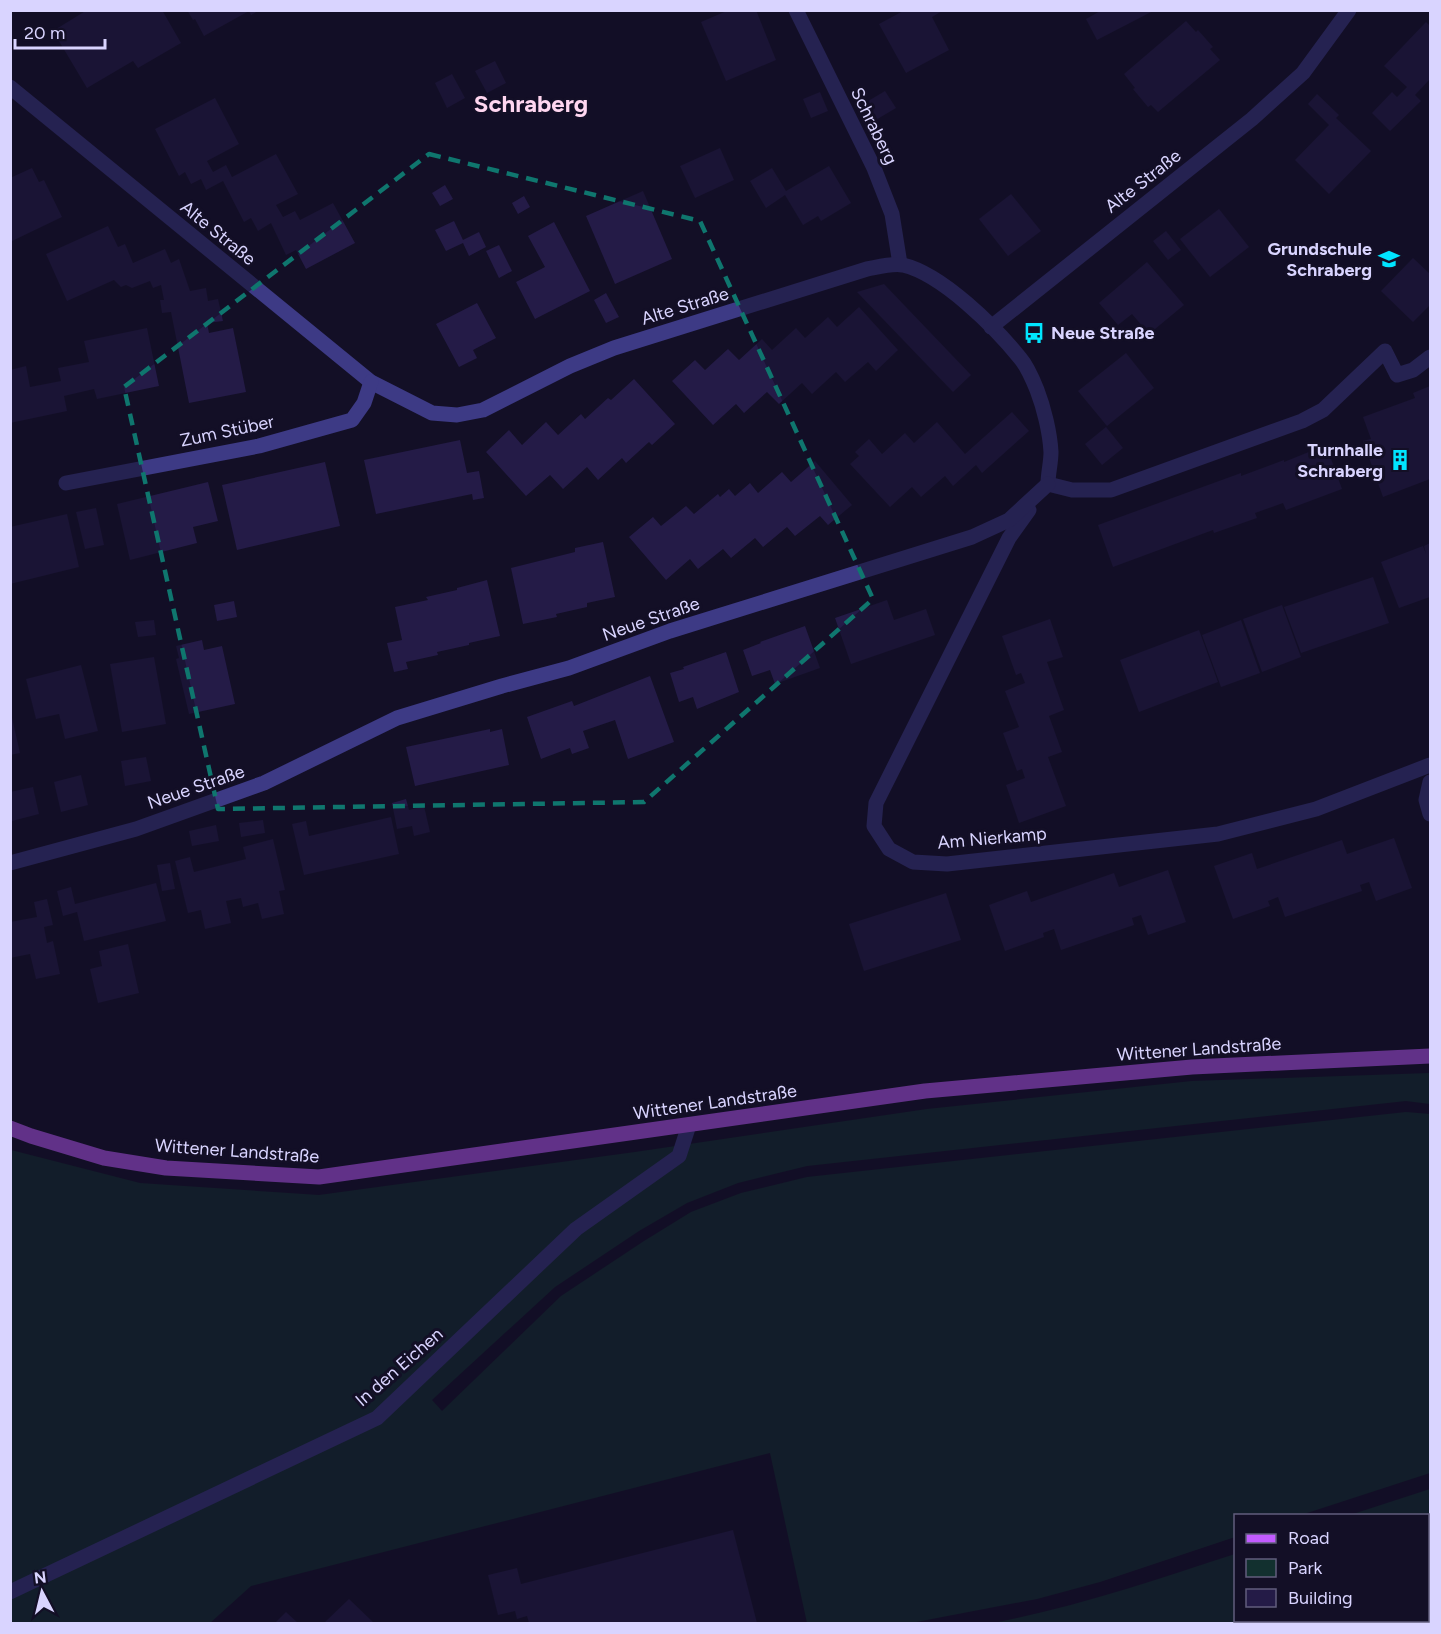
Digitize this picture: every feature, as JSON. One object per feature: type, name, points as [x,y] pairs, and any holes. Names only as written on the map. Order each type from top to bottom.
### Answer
[{"type":"main road","name":"Wittener Landstraße","points":[[10,1128],[104,1158],[166,1168],[319,1178],[925,1091],[1192,1067],[1431,1056]]},
{"type":"street","name":"Schraberg","points":[[796,10],[878,177],[892,214],[900,264]]},
{"type":"street","name":"Alte Straße","points":[[991,327],[1252,119],[1303,73],[1349,10]]},
{"type":"street","name":"Alte Straße","points":[[10,87],[370,382],[432,413],[458,415],[483,410],[570,366],[614,348],[867,269],[900,264]]},
{"type":"street","points":[[900,264],[919,270],[944,285],[991,327],[1022,360],[1037,391],[1046,423],[1051,454],[1047,472],[1048,484],[1072,490],[1111,490],[1302,421],[1323,410],[1385,351],[1397,375],[1413,370],[1431,357]]},
{"type":"street","name":"Zum Stüber","points":[[66,483],[259,446],[352,420],[364,403],[370,382]]},
{"type":"street","name":"Am Nierkamp","points":[[1048,484],[1009,538],[876,803],[874,826],[889,849],[913,862],[947,864],[1218,834],[1316,808],[1431,765]]},
{"type":"street","name":"Neue Straße","points":[[10,863],[135,829],[264,783],[397,718],[569,668],[670,632],[972,537],[1009,520],[1048,484]]},
{"type":"street","points":[[1431,783],[1426,800],[1431,814]]},
{"type":"street","name":"In den Eichen","points":[[10,1592],[377,1418],[576,1228],[679,1156],[689,1125]]},
{"type":"highlighted area","points":[[429,154],[700,221],[873,599],[644,802],[218,809],[124,387]]},
{"type":"green space","points":[[1430,1073],[1430,1104],[1406,1101],[807,1166],[738,1183],[687,1203],[639,1231],[555,1287],[432,1400],[442,1411],[561,1296],[691,1212],[741,1193],[807,1177],[1406,1112],[1430,1114],[1430,1473],[1304,1514],[1234,1514],[1234,1537],[1100,1582],[1037,1599],[911,1623],[807,1623],[770,1453],[251,1586],[210,1623],[11,1623],[11,1150],[140,1183],[319,1195],[927,1109],[1192,1081]]},
{"type":"green space","points":[[1430,1489],[1430,1623],[993,1623],[1085,1601],[1234,1554],[1234,1622],[1429,1622],[1429,1514],[1353,1514]]},
{"type":"building","points":[[87,10],[162,10],[181,43],[138,68],[133,61],[87,88],[53,31]]},
{"type":"building","points":[[187,10],[260,10],[251,15],[249,11],[204,36]]},
{"type":"building","points":[[729,10],[756,10],[776,60],[726,81],[701,22]]},
{"type":"building","points":[[905,10],[944,10],[932,17],[949,50],[906,73],[879,24]]},
{"type":"building","points":[[1102,10],[1155,10],[1097,40],[1086,19]]},
{"type":"building","points":[[1186,21],[1196,32],[1198,30],[1213,47],[1210,49],[1220,60],[1158,112],[1151,105],[1148,107],[1124,74]]},
{"type":"building","points":[[1426,22],[1430,26],[1430,79],[1415,95],[1421,101],[1390,131],[1372,113],[1392,92],[1397,97],[1407,87],[1384,66]]},
{"type":"building","points":[[495,61],[506,83],[487,93],[475,71]]},
{"type":"building","points":[[452,74],[465,98],[447,108],[435,83]]},
{"type":"building","points":[[885,91],[896,108],[869,124],[858,107]]},
{"type":"building","points":[[820,92],[828,111],[811,118],[803,99]]},
{"type":"building","points":[[1317,94],[1339,115],[1336,118],[1371,151],[1329,194],[1295,160],[1329,125],[1308,104]]},
{"type":"building","points":[[215,98],[239,144],[207,161],[213,172],[226,165],[232,177],[276,154],[298,194],[276,205],[283,217],[295,211],[300,220],[333,203],[355,243],[306,269],[296,250],[286,255],[271,223],[258,231],[251,218],[244,222],[223,181],[206,190],[201,179],[191,184],[185,172],[179,176],[155,129]]},
{"type":"building","points":[[720,148],[734,180],[695,198],[680,166]]},
{"type":"building","points":[[829,166],[851,203],[821,221],[818,216],[803,225],[785,195],[766,208],[750,181],[772,168],[786,191]]},
{"type":"building","points":[[32,168],[39,182],[44,180],[62,217],[10,242],[10,178]]},
{"type":"building","points":[[445,185],[453,199],[440,206],[432,193]]},
{"type":"building","points":[[643,191],[672,259],[615,284],[586,216]]},
{"type":"building","points":[[1011,194],[1041,231],[1008,256],[979,219]]},
{"type":"building","points":[[524,196],[530,207],[518,214],[512,203]]},
{"type":"building","points":[[1219,209],[1249,247],[1210,277],[1180,239]]},
{"type":"building","points":[[454,221],[463,240],[479,232],[486,247],[469,256],[463,243],[446,251],[435,230]]},
{"type":"building","points":[[554,222],[590,291],[535,319],[516,282],[545,267],[528,236]]},
{"type":"building","points":[[108,226],[118,247],[125,244],[133,263],[165,249],[171,263],[179,259],[190,291],[206,288],[208,301],[218,299],[223,321],[207,323],[209,333],[233,328],[246,392],[189,403],[171,312],[162,313],[160,300],[164,300],[161,285],[153,288],[150,281],[132,288],[126,285],[121,287],[114,280],[67,301],[46,254]]},
{"type":"building","points":[[1166,231],[1181,250],[1168,260],[1153,241]]},
{"type":"building","points":[[499,245],[512,271],[499,278],[486,251]]},
{"type":"building","points":[[1413,258],[1430,274],[1430,305],[1413,322],[1381,291]]},
{"type":"building","points":[[1147,262],[1184,305],[1149,334],[1132,314],[1118,325],[1099,303]]},
{"type":"building","points":[[884,284],[971,375],[953,392],[857,292]]},
{"type":"building","points":[[606,293],[619,317],[606,323],[594,300]]},
{"type":"building","points":[[477,303],[496,338],[473,350],[477,358],[459,367],[436,324]]},
{"type":"building","points":[[859,307],[898,350],[876,371],[868,362],[845,382],[836,372],[812,394],[802,383],[779,404],[767,392],[744,413],[736,404],[713,425],[672,381],[695,360],[705,370],[728,349],[739,360],[762,339],[772,350],[796,328],[805,338],[828,317],[837,327]]},
{"type":"building","points":[[147,328],[159,386],[97,399],[94,389],[64,396],[67,411],[10,423],[10,370],[26,366],[30,387],[61,381],[58,368],[89,362],[84,341]]},
{"type":"building","points":[[1126,353],[1154,388],[1107,426],[1078,391]]},
{"type":"building","points":[[634,379],[675,424],[652,445],[649,442],[626,463],[622,458],[598,480],[587,467],[563,489],[550,475],[526,496],[486,452],[509,430],[522,445],[546,422],[558,435],[581,414],[585,419],[608,398],[611,400]]},
{"type":"building","name":"Turnhalle Schraberg","points":[[1430,386],[1430,479],[1383,497],[1363,441],[1371,439],[1363,417],[1415,398],[1413,393]]},
{"type":"building","points":[[1012,412],[1029,431],[982,473],[976,465],[953,486],[945,476],[921,497],[912,487],[890,507],[850,464],[859,456],[855,452],[869,439],[882,454],[905,433],[914,443],[937,422],[965,454]]},
{"type":"building","points":[[1106,427],[1123,448],[1102,465],[1085,444]]},
{"type":"building","points":[[460,440],[467,473],[479,471],[484,498],[473,500],[472,494],[376,514],[364,460]]},
{"type":"building","points":[[1326,445],[1342,489],[1286,510],[1283,503],[1255,513],[1257,518],[1214,533],[1213,530],[1113,567],[1098,525],[1241,473],[1241,476],[1284,460],[1284,462]]},
{"type":"building","points":[[815,461],[852,505],[828,525],[820,516],[795,536],[787,527],[763,547],[755,538],[731,558],[723,549],[698,569],[690,559],[666,580],[629,537],[653,517],[661,526],[686,506],[694,514],[718,494],[720,497],[729,489],[735,496],[750,483],[758,493],[782,472],[791,482]]},
{"type":"building","points":[[325,462],[340,526],[237,550],[222,485]]},
{"type":"building","points":[[208,482],[218,521],[193,527],[197,543],[130,560],[117,504]]},
{"type":"building","points":[[96,508],[104,545],[85,549],[76,512]]},
{"type":"building","points":[[67,514],[79,567],[10,584],[10,527]]},
{"type":"building","points":[[603,542],[615,597],[587,603],[587,607],[556,614],[557,617],[523,624],[511,568],[575,552],[575,548]]},
{"type":"building","points":[[1430,543],[1430,597],[1399,608],[1381,562],[1423,546],[1426,554],[1424,546]]},
{"type":"building","points":[[1373,577],[1389,623],[1301,653],[1284,607]]},
{"type":"building","points":[[487,580],[500,636],[406,662],[408,669],[394,672],[387,643],[402,640],[395,607],[428,600],[426,597]]},
{"type":"building","points":[[887,600],[894,620],[926,609],[935,635],[851,664],[835,618]]},
{"type":"building","points":[[234,601],[237,617],[217,621],[214,605]]},
{"type":"building","points":[[1282,605],[1301,657],[1262,672],[1243,619]]},
{"type":"building","points":[[1050,619],[1063,657],[1047,662],[1064,710],[1049,716],[1062,752],[1048,757],[1066,806],[1019,823],[1006,785],[1025,778],[1022,769],[1017,771],[1003,733],[1019,727],[1005,691],[1025,683],[1021,673],[1016,675],[1002,636]]},
{"type":"building","points":[[154,620],[156,635],[138,637],[135,622]]},
{"type":"building","points":[[1241,620],[1260,673],[1221,687],[1202,635]]},
{"type":"building","points":[[805,626],[820,668],[775,684],[770,670],[752,676],[743,650]]},
{"type":"building","points":[[1199,630],[1218,682],[1139,712],[1120,660]]},
{"type":"building","points":[[202,640],[204,650],[222,646],[235,704],[189,714],[176,659],[179,658],[176,646]]},
{"type":"building","points":[[726,652],[739,692],[697,709],[693,697],[679,702],[670,673]]},
{"type":"building","points":[[154,657],[166,724],[122,732],[110,664]]},
{"type":"building","points":[[81,665],[98,731],[65,739],[59,714],[36,719],[26,679]]},
{"type":"building","points":[[650,676],[674,742],[628,759],[615,720],[583,731],[589,748],[572,754],[570,748],[541,759],[527,717],[572,701],[574,706]]},
{"type":"building","points":[[10,709],[20,753],[10,755]]},
{"type":"building","points":[[490,729],[490,732],[502,729],[509,765],[415,786],[406,747]]},
{"type":"building","points":[[146,757],[151,781],[125,786],[121,761]]},
{"type":"building","points":[[81,775],[88,805],[61,812],[54,782]]},
{"type":"building","points":[[33,787],[39,814],[12,821],[10,792]]},
{"type":"building","points":[[406,799],[409,810],[424,806],[430,832],[414,836],[412,826],[397,829],[392,803]]},
{"type":"building","points":[[391,817],[399,854],[304,875],[292,824],[306,821],[309,836]]},
{"type":"building","points":[[263,820],[265,833],[241,837],[239,823]]},
{"type":"building","points":[[216,825],[219,841],[192,846],[189,831]]},
{"type":"building","points":[[1394,838],[1412,888],[1376,901],[1369,882],[1360,885],[1362,891],[1285,917],[1278,897],[1268,901],[1270,906],[1233,919],[1214,866],[1252,853],[1257,869],[1342,840],[1347,854]]},
{"type":"building","points":[[273,839],[285,890],[279,891],[284,914],[262,919],[258,903],[243,907],[241,898],[226,901],[231,923],[205,929],[201,910],[188,913],[175,861],[190,857],[194,872],[246,859],[243,847]]},
{"type":"building","points":[[170,863],[175,889],[162,891],[157,865]]},
{"type":"building","points":[[1168,870],[1186,922],[1148,935],[1141,915],[1132,918],[1134,925],[1061,950],[1054,929],[1043,933],[1044,937],[1005,951],[989,905],[1027,891],[1031,902],[1114,873],[1119,887]]},
{"type":"building","points":[[156,883],[166,921],[84,941],[77,912],[63,916],[57,891],[71,887],[75,904]]},
{"type":"building","points":[[946,893],[961,940],[864,971],[849,924]]},
{"type":"building","points":[[47,899],[53,925],[44,927],[47,943],[53,941],[60,974],[36,979],[30,954],[10,958],[10,922],[37,917],[34,902]]},
{"type":"building","points":[[128,944],[139,993],[98,1003],[90,969],[102,966],[99,951]]},
{"type":"building","points":[[733,1530],[757,1623],[529,1623],[527,1616],[517,1619],[515,1611],[498,1615],[488,1575],[517,1568],[521,1584]]},
{"type":"building","points":[[349,1599],[374,1623],[324,1623]]},
{"type":"building","points":[[286,1612],[298,1623],[275,1623]]},
{"type":"place","name":"Grundschule Schraberg","points":[[1389,259]]},
{"type":"place","name":"Neue Straße","points":[[1034,333]]},
{"type":"place","name":"Turnhalle Schraberg","points":[[1400,460]]},
{"type":"district","name":"Schraberg","points":[[531,104]]}]
